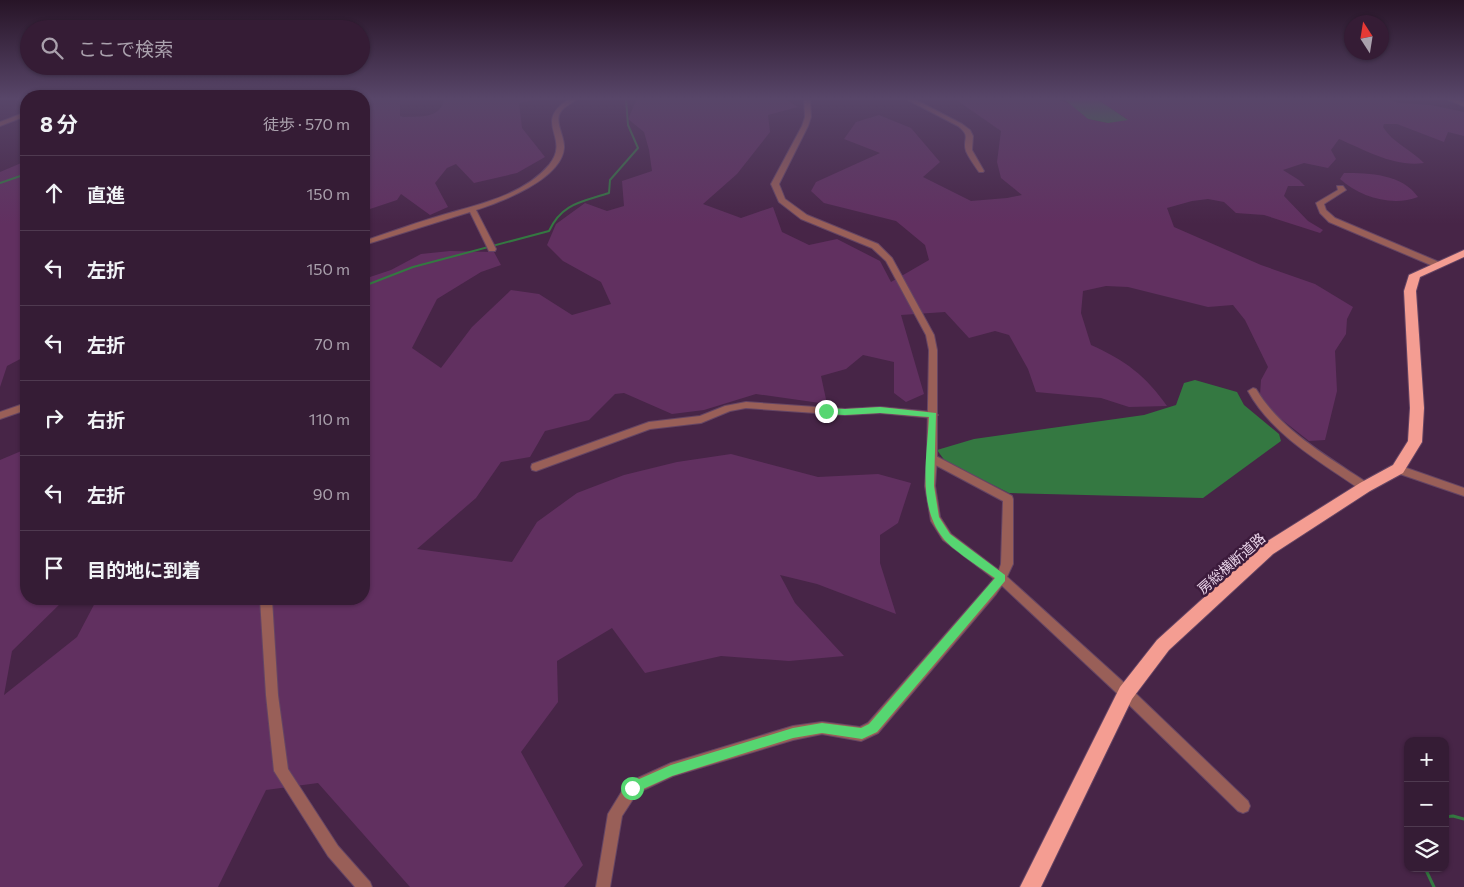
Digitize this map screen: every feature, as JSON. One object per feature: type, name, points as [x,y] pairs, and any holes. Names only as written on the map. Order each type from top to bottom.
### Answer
[{"type":"highway","name":"房総横断道路","points":[[1030,887],[1126,693],[1163,645],[1268,549],[1365,487],[1398,469],[1415,442],[1417,408],[1410,291],[1415,276],[1436,264],[1464,253]]},
{"type":"street","points":[[370,241],[472,209],[516,191],[538,178],[557,160],[562,143],[561,140]]},
{"type":"street","points":[[798,140],[775,184],[782,200],[804,217],[875,246],[889,260],[930,335],[934,350],[930,486],[935,518],[947,537],[1001,578],[1126,693],[1244,806]]},
{"type":"street","points":[[970,140],[969,150],[982,171]]},
{"type":"street","points":[[1340,188],[1342,190],[1320,203],[1323,210],[1332,220],[1436,264]]},
{"type":"street","points":[[472,209],[492,249]]},
{"type":"street","points":[[1253,391],[1260,404],[1272,417],[1288,429],[1302,444],[1365,487]]},
{"type":"street","points":[[536,467],[649,426],[701,419],[735,406],[746,405],[845,412],[880,410],[933,415]]},
{"type":"street","points":[[0,416],[20,408]]},
{"type":"street","points":[[603,887],[615,814],[632,788],[671,770],[786,735],[822,728],[862,734],[873,728],[1001,578],[1008,564],[1008,499],[932,458]]},
{"type":"street","points":[[1398,469],[1464,492]]},
{"type":"street","points":[[266,605],[272,695],[281,771],[333,850],[365,887]]},
{"type":"shaded area","points":[[370,140],[532,140],[545,157],[517,173],[474,183],[456,164],[447,168],[435,183],[448,207],[430,215],[401,194],[397,200],[370,209]]},
{"type":"shaded area","points":[[646,140],[763,140],[737,174],[703,204],[741,218],[773,207],[782,232],[809,245],[837,239],[880,261],[891,282],[929,260],[925,245],[896,221],[824,203],[811,191],[816,182],[880,153],[848,140],[922,140],[940,162],[923,177],[971,201],[1022,195],[1001,178],[997,162],[1000,140],[1338,140],[1331,150],[1336,159],[1328,168],[1304,163],[1283,170],[1305,186],[1288,186],[1284,196],[1308,221],[1323,230],[1320,233],[1264,215],[1236,213],[1224,202],[1208,199],[1167,208],[1174,227],[1261,265],[1315,284],[1353,307],[1347,319],[1346,334],[1335,351],[1337,391],[1325,440],[1309,441],[1276,415],[1260,395],[1261,380],[1268,367],[1245,320],[1233,305],[1208,307],[1128,287],[1106,286],[1083,291],[1081,313],[1091,345],[1124,363],[1143,377],[1167,406],[1129,407],[1101,398],[1036,392],[1028,369],[1009,335],[995,331],[969,338],[945,312],[901,315],[924,394],[906,402],[894,393],[894,362],[863,355],[846,369],[821,376],[827,404],[756,394],[704,410],[672,414],[624,393],[615,394],[589,420],[545,431],[530,457],[501,462],[476,498],[417,549],[512,562],[537,522],[577,493],[624,475],[677,462],[731,454],[818,477],[878,474],[911,483],[898,523],[880,535],[880,563],[896,614],[817,584],[780,575],[795,603],[844,656],[789,661],[721,656],[645,673],[612,628],[557,661],[558,702],[521,752],[583,865],[564,887],[410,887],[318,783],[266,790],[218,887],[0,887],[0,460],[20,452],[20,605],[59,605],[12,651],[4,695],[77,637],[94,605],[370,605],[370,277],[391,270],[421,254],[450,251],[494,252],[501,265],[481,272],[437,299],[412,348],[441,368],[472,327],[511,290],[539,294],[572,315],[611,304],[601,282],[563,261],[547,245],[556,224],[585,203],[607,211],[624,206],[622,181],[652,171]]},
{"type":"shaded area","points":[[1342,140],[1394,140],[1424,163],[1402,163],[1370,153]]},
{"type":"shaded area","points":[[20,164],[20,359],[7,366],[0,387],[0,172]]},
{"type":"shaded area","points":[[1344,173],[1385,176],[1411,189],[1418,197],[1398,201],[1367,195],[1357,191],[1340,179]]},
{"type":"shaded area","points":[[1195,380],[1237,392],[1244,405],[1279,434],[1281,441],[1203,498],[1009,493],[945,461],[937,450],[974,439],[1144,415],[1176,405],[1184,383]]},
{"type":"waterway","points":[[370,284],[413,267],[549,231],[554,222],[567,209],[609,193],[610,180],[638,148],[635,140]]},
{"type":"waterway","points":[[0,183],[20,176]]},
{"type":"waterway","points":[[1449,816],[1464,819]]},
{"type":"waterway","points":[[1427,872],[1434,887]]},
{"type":"route","points":[[632,788],[671,770],[793,733],[822,728],[862,734],[873,728],[1001,578],[947,537],[935,518],[930,486],[933,415],[880,410],[826,411]]}]
